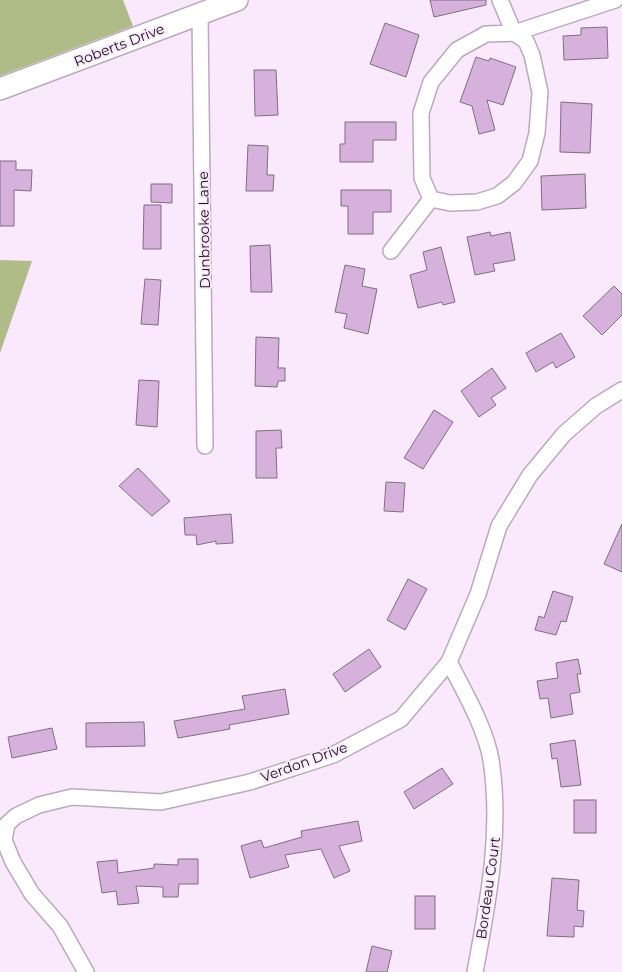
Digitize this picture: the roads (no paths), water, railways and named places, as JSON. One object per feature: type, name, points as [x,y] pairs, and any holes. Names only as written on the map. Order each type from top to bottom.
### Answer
[{"type":"street","name":"Roberts Drive","points":[[0,89],[237,0]]},
{"type":"street","points":[[431,199],[450,203],[477,202],[497,196],[514,183],[530,161],[537,133],[540,92],[532,56],[526,40],[514,33],[500,0]]},
{"type":"street","points":[[431,199],[422,178],[421,113],[431,82],[457,50],[486,34],[514,33],[615,0]]},
{"type":"street","name":"Dunbrooke Lane","points":[[200,14],[206,446]]},
{"type":"street","points":[[391,251],[431,199]]},
{"type":"street","name":"Verdon Drive","points":[[86,972],[60,926],[32,894],[13,862],[4,840],[7,824],[16,816],[39,805],[72,797],[161,802],[250,782],[333,755],[401,719],[449,662],[478,594],[499,526],[530,475],[564,434],[596,406],[622,390]]},
{"type":"street","name":"Bordeau Court","points":[[449,662],[474,712],[491,759],[496,835],[490,890],[475,972]]}]
